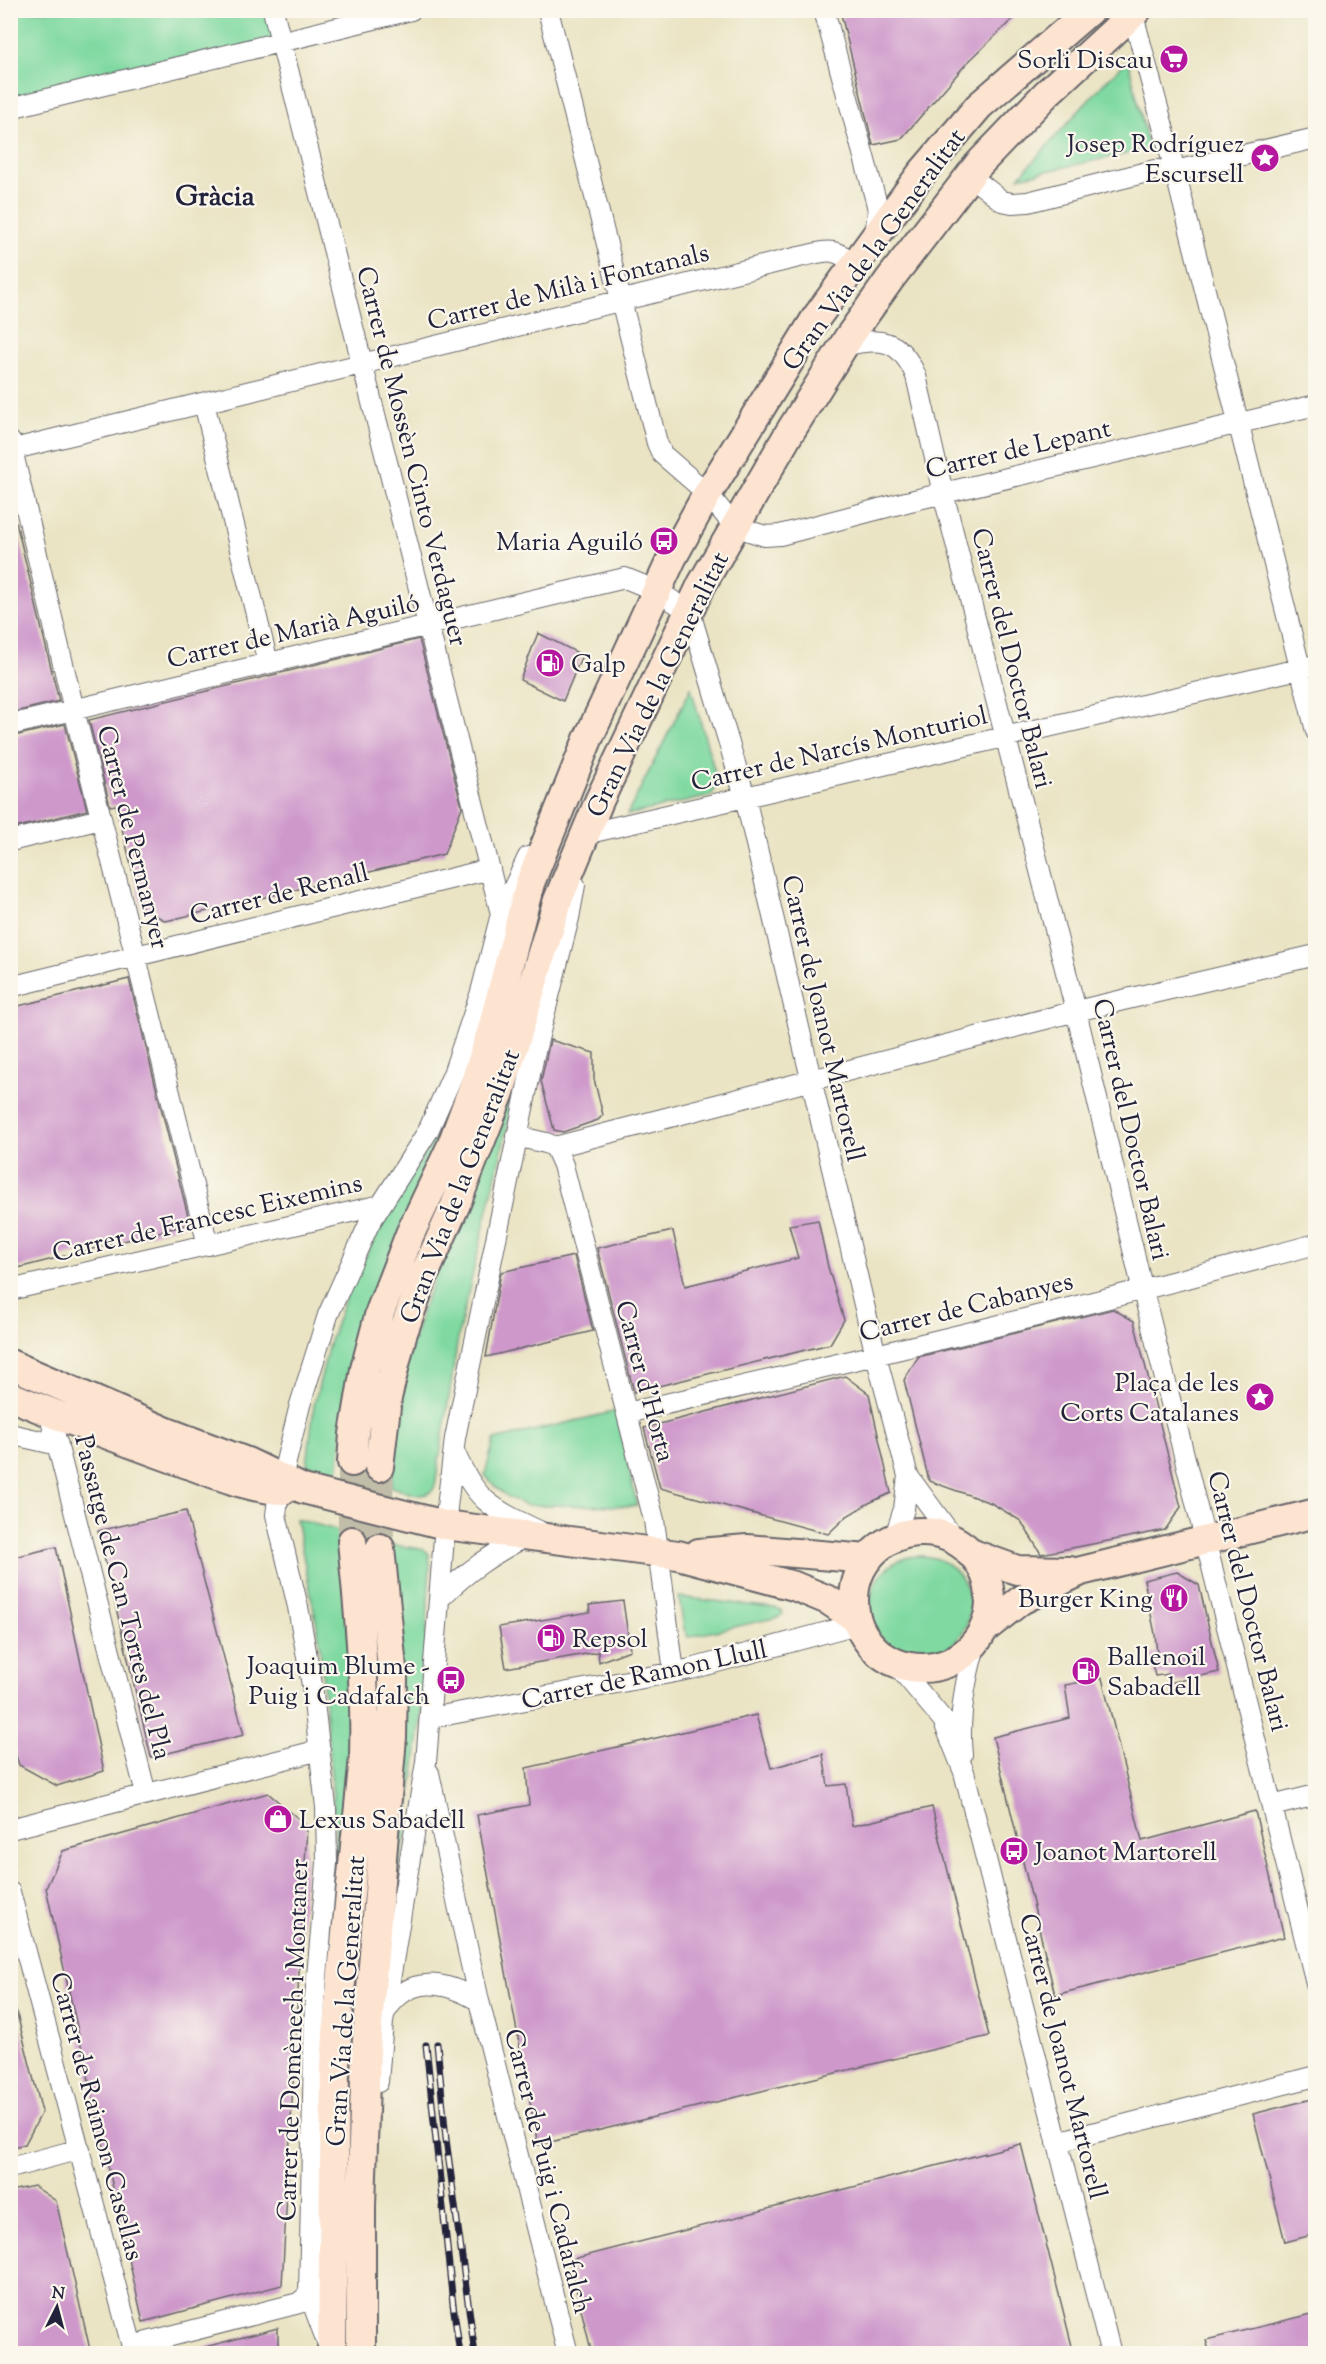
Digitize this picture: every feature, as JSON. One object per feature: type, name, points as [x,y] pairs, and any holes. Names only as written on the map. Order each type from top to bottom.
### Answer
[{"type":"street","name":"Carrer de Mossèn Cinto Verdaguer","points":[[273,10],[501,914]]},
{"type":"street","points":[[10,108],[411,10]]},
{"type":"street","points":[[548,10],[657,443],[662,454],[708,494],[734,526]]},
{"type":"street","points":[[824,10],[876,201],[878,211],[874,239]]},
{"type":"street","points":[[979,106],[1072,10]]},
{"type":"street","name":"Gran Via de la Generalitat","points":[[1090,10],[979,106],[921,174],[816,318],[708,494],[669,563],[588,739],[530,883],[492,1029],[472,1091],[451,1147],[410,1234],[380,1312],[364,1369],[354,1434],[366,1465],[387,1398],[402,1335],[423,1277],[455,1206],[500,1092],[542,948],[581,844],[635,722],[734,526],[843,346],[890,279],[970,176],[1047,93],[1135,13]]},
{"type":"street","points":[[1135,13],[1238,423],[1307,667],[1316,731]]},
{"type":"street","points":[[970,176],[1002,201],[1028,202],[1155,170],[1175,171],[1316,138]]},
{"type":"street","name":"Carrer de Milà i Fontanals","points":[[11,447],[204,403],[829,251],[839,252],[856,264]]},
{"type":"street","name":"Carrer del Doctor Balari","points":[[843,346],[870,340],[884,342],[909,359],[916,376],[943,493],[1076,1011],[1143,1291],[1316,1983]]},
{"type":"street","points":[[204,403],[268,663]]},
{"type":"street","name":"Carrer de Lepant","points":[[734,526],[765,536],[780,535],[943,493],[1316,405]]},
{"type":"street","name":"Carrer de Permanyer","points":[[11,447],[74,710],[208,1245]]},
{"type":"street","name":"Carrer de Marià Aguiló","points":[[10,725],[625,578],[657,591]]},
{"type":"street","points":[[657,591],[690,612]]},
{"type":"street","name":"Carrer de Joanot Martorell","points":[[690,612],[745,797],[876,1356],[909,1476],[962,1547]]},
{"type":"street","name":"Carrer de Narcís Monturiol","points":[[581,844],[745,797],[1307,667]]},
{"type":"street","name":"Carrer de Domènech i Montaner","points":[[332,2354],[309,2294],[315,1999],[327,1863],[326,1808],[316,1714],[300,1618],[276,1515],[288,1486],[300,1406],[328,1315],[369,1224],[428,1131],[453,1074],[481,992],[501,914],[528,857],[560,810]]},
{"type":"street","points":[[10,842],[102,819]]},
{"type":"street","name":"Carrer de Puig i Cadafalch","points":[[361,2297],[384,2014],[426,1762],[445,1525],[454,1451],[516,1136],[568,918],[581,844]]},
{"type":"street","name":"Carrer de Renall","points":[[10,987],[490,869]]},
{"type":"street","points":[[516,1136],[559,1156],[811,1080],[1076,1011],[1316,955]]},
{"type":"street","name":"Carrer d'Horta","points":[[559,1156],[654,1520],[668,1553],[674,1672]]},
{"type":"street","name":"Carrer de Francesc Eixemins","points":[[10,1290],[381,1205]]},
{"type":"street","name":"Carrer de Cabanyes","points":[[627,1413],[876,1356],[1143,1291],[1316,1244]]},
{"type":"street","points":[[10,1364],[288,1486]]},
{"type":"street","points":[[10,1384],[32,1388],[84,1407],[129,1415]]},
{"type":"street","points":[[10,1396],[230,1479],[288,1486],[445,1525],[668,1553],[794,1586],[828,1600],[856,1621],[874,1649],[896,1664],[912,1667],[936,1666],[958,1657],[1021,1600],[1081,1571],[1316,1513]]},
{"type":"street","name":"Passatge de Can Torres del Pla","points":[[49,1412],[146,1794]]},
{"type":"street","points":[[10,1434],[57,1445]]},
{"type":"street","points":[[454,1451],[475,1491],[494,1508],[558,1539]]},
{"type":"street","name":"Carrer de Joanot Martorell","points":[[894,1539],[904,1509],[909,1476]]},
{"type":"street","points":[[856,1621],[854,1605],[856,1584],[868,1559],[879,1548],[894,1539],[916,1533],[929,1534],[1017,1569],[1081,1571]]},
{"type":"street","points":[[439,1599],[460,1577],[487,1557],[527,1536]]},
{"type":"street","name":"Gran Via de la Generalitat","points":[[332,2354],[335,2067],[339,2003],[364,1757],[365,1719],[364,1666],[352,1541]]},
{"type":"street","points":[[962,1547],[987,1579],[989,1593],[979,1638]]},
{"type":"street","name":"Gran Via de la Generalitat","points":[[362,2354],[361,2206],[366,2050],[392,1737],[393,1678],[380,1548]]},
{"type":"street","points":[[668,1553],[747,1549],[868,1559]]},
{"type":"street","name":"Carrer de Ramon Llull","points":[[430,1718],[674,1672],[856,1621]]},
{"type":"street","name":"Carrer de Joanot Martorell","points":[[964,1772],[961,1743],[962,1713],[967,1672],[979,1638]]},
{"type":"street","name":"Carrer de Joanot Martorell","points":[[896,1664],[943,1720],[964,1772],[1111,2354]]},
{"type":"street","points":[[10,1829],[320,1750]]},
{"type":"street","name":"Carrer de Puig i Cadafalch","points":[[426,1762],[479,2001],[568,2354]]},
{"type":"street","points":[[1272,1806],[1316,1795]]},
{"type":"street","name":"Carrer de Raimon Casellas","points":[[10,1892],[133,2350]]},
{"type":"street","name":"Carrer de Puig i Cadafalch","points":[[384,2014],[394,1997],[419,1985],[448,1986],[479,2001]]},
{"type":"street","points":[[1058,2142],[1316,2076]]},
{"type":"street","points":[[10,2168],[80,2150]]},
{"type":"street","points":[[133,2350],[299,2303],[309,2294]]},
{"type":"green space","points":[[10,11],[273,11],[281,43],[11,108]]},
{"type":"green space","points":[[1128,60],[1149,149],[1019,177],[1106,81]]},
{"type":"green space","points":[[691,688],[718,783],[711,796],[627,815]]},
{"type":"green space","points":[[482,1020],[345,1413],[338,1472],[307,1465],[314,1405],[329,1344],[348,1290],[393,1203],[422,1158],[446,1112]]},
{"type":"green space","points":[[525,1052],[459,1332],[435,1487],[426,1494],[415,1494],[391,1487],[396,1426],[407,1362],[422,1310]]},
{"type":"green space","points":[[617,1411],[637,1506],[525,1505],[503,1493],[485,1475],[494,1440]]},
{"type":"green space","points":[[296,1519],[340,1531],[347,1588],[353,1764],[335,1924],[335,1821],[319,1636]]},
{"type":"green space","points":[[391,1545],[423,1549],[429,1554],[430,1564],[423,1706],[405,1838],[379,1978]]},
{"type":"green space","points":[[920,1556],[939,1559],[956,1570],[967,1587],[970,1606],[967,1625],[956,1642],[939,1653],[920,1656],[901,1653],[884,1642],[873,1625],[870,1606],[873,1587],[884,1570],[901,1559]]},
{"type":"green space","points":[[679,1597],[774,1608],[781,1610],[783,1614],[779,1617],[688,1637],[684,1629]]},
{"type":"building","points":[[840,10],[1022,10],[966,64],[901,139],[873,145]]},
{"type":"building","points":[[16,522],[59,701],[10,713],[10,523]]},
{"type":"building","points":[[538,633],[582,655],[563,701],[520,680]]},
{"type":"building","points":[[419,639],[462,807],[444,854],[166,921],[142,908],[116,805],[110,806],[89,720]]},
{"type":"building","points":[[65,724],[87,810],[10,829],[10,737]]},
{"type":"building","points":[[129,979],[190,1224],[10,1270],[10,1008]]},
{"type":"building","points":[[550,1040],[594,1053],[594,1079],[603,1115],[598,1120],[563,1132],[554,1130],[541,1081]]},
{"type":"building","points":[[818,1220],[828,1267],[844,1320],[830,1344],[634,1392],[597,1248],[673,1231],[685,1286],[798,1258],[789,1225]]},
{"type":"building","points":[[574,1256],[593,1331],[486,1357],[501,1272]]},
{"type":"building","points":[[1113,1309],[1134,1321],[1181,1507],[1165,1530],[1041,1554],[1021,1521],[991,1503],[929,1481],[904,1380],[918,1357]]},
{"type":"building","points":[[845,1376],[869,1394],[891,1493],[847,1516],[828,1534],[660,1488],[644,1428]]},
{"type":"building","points":[[186,1511],[244,1735],[151,1757],[98,1531]]},
{"type":"building","points":[[56,1547],[104,1771],[57,1786],[19,1765],[10,1736],[10,1558]]},
{"type":"building","points":[[1177,1572],[1199,1585],[1219,1672],[1169,1683],[1169,1674],[1155,1676],[1150,1655],[1157,1653],[1155,1634],[1144,1580]]},
{"type":"building","points":[[623,1601],[630,1650],[599,1662],[598,1652],[506,1668],[499,1627],[590,1612],[589,1605]]},
{"type":"building","points":[[1102,1678],[1142,1841],[1255,1811],[1284,1937],[1055,1995],[993,1737],[1070,1718],[1065,1685]]},
{"type":"building","points":[[756,1715],[771,1768],[823,1754],[828,1786],[846,1784],[852,1826],[932,1807],[989,2036],[538,2145],[477,1815],[529,1805],[526,1768]]},
{"type":"building","points":[[268,1793],[307,1826],[282,2285],[143,2322],[46,1888],[63,1851]]},
{"type":"building","points":[[16,2010],[42,2112],[25,2144],[10,2148],[10,2011]]},
{"type":"building","points":[[1316,2098],[1316,2234],[1285,2242],[1253,2114]]},
{"type":"building","points":[[1021,2144],[1074,2354],[592,2354],[569,2260]]},
{"type":"building","points":[[34,2186],[56,2201],[91,2354],[10,2354],[10,2191]]},
{"type":"building","points":[[1316,2313],[1316,2354],[1210,2354],[1206,2340]]},
{"type":"building","points":[[278,2328],[278,2354],[201,2354],[201,2348]]},
{"type":"tunnel","points":[[352,1462],[352,1541]]},
{"type":"tunnel","points":[[379,1467],[380,1548]]},
{"type":"railway","points":[[437,2044],[446,2139],[475,2354]]},
{"type":"railway","points":[[426,2045],[460,2354]]},
{"type":"place","name":"Sorli Discau","points":[[1174,59]]},
{"type":"place","name":"Josep Rodríguez Escursell","points":[[1265,158]]},
{"type":"place","name":"Maria Aguiló","points":[[664,541]]},
{"type":"place","name":"Galp","points":[[550,663]]},
{"type":"place","name":"Plaça de les Corts Catalanes","points":[[1260,1397]]},
{"type":"place","name":"Burger King","points":[[1174,1598]]},
{"type":"place","name":"Repsol","points":[[551,1638]]},
{"type":"place","name":"Ballenoil Sabadell","points":[[1086,1671]]},
{"type":"place","name":"Joaquim Blume - Puig i Cadafalch","points":[[451,1680]]},
{"type":"place","name":"Lexus Sabadell","points":[[278,1819]]},
{"type":"place","name":"Joanot Martorell","points":[[1014,1851]]},
{"type":"district","name":"Gràcia","points":[[215,195]]}]
